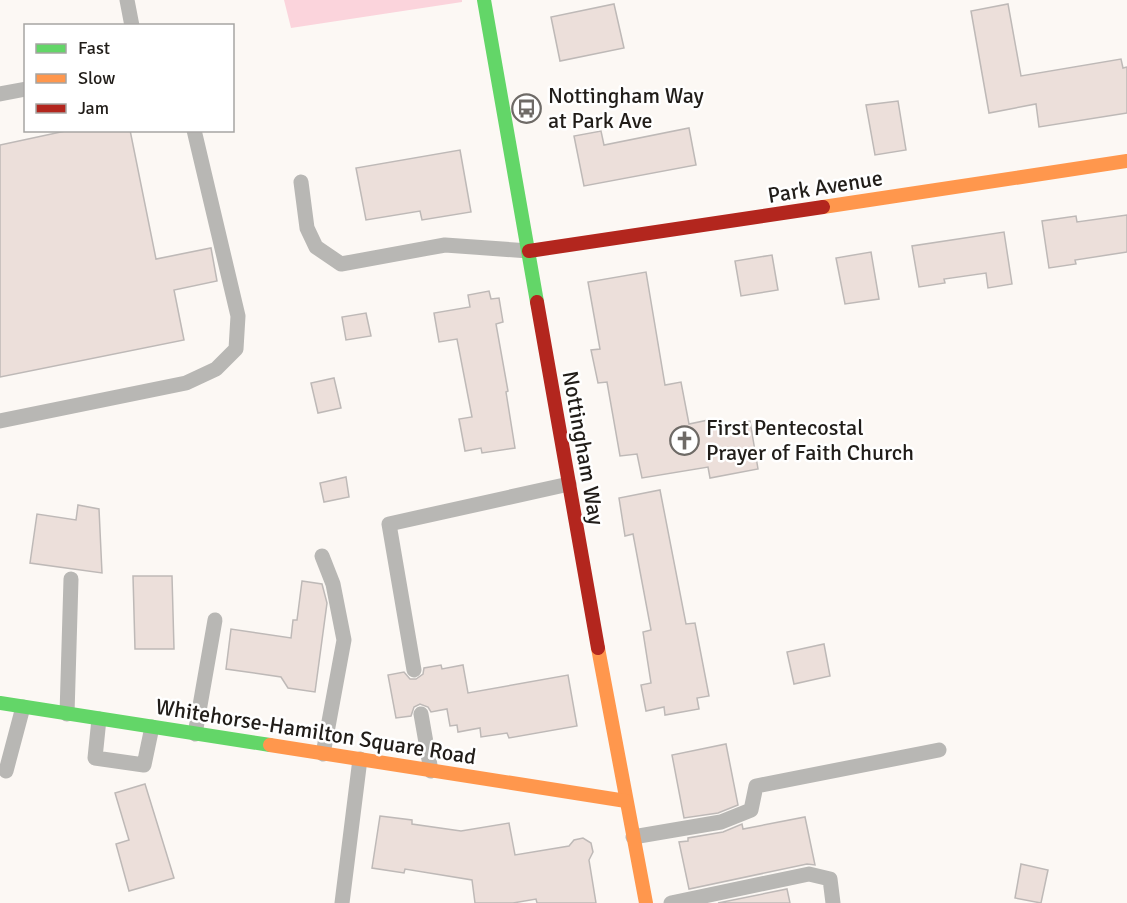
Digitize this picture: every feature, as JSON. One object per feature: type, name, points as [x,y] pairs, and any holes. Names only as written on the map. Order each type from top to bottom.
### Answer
[{"type":"street","name":"Nottingham Way","points":[[484,0],[569,484],[646,903]]},
{"type":"street","name":"Park Avenue","points":[[529,251],[1127,161]]},
{"type":"street","name":"Whitehorse-Hamilton Square Road","points":[[0,703],[626,801]]},
{"type":"lane","points":[[127,0],[132,24]]},
{"type":"lane","points":[[0,94],[24,89]]},
{"type":"lane","points":[[0,421],[186,383],[216,369],[236,349],[238,316],[195,132]]},
{"type":"lane","points":[[301,182],[307,228],[316,247],[341,264],[445,245],[529,251]]},
{"type":"lane","points":[[414,670],[389,524],[569,484]]},
{"type":"lane","points":[[322,556],[333,584],[344,640],[322,754]]},
{"type":"lane","points":[[67,714],[71,579]]},
{"type":"lane","points":[[195,734],[215,620]]},
{"type":"lane","points":[[6,771],[23,707]]},
{"type":"lane","points":[[421,714],[431,771]]},
{"type":"lane","points":[[99,719],[94,758],[144,765],[152,727]]},
{"type":"lane","points":[[633,837],[721,822],[752,810],[756,786],[939,750]]},
{"type":"lane","points":[[342,903],[360,759]]},
{"type":"lane","points":[[671,903],[809,874],[830,879],[833,903]]},
{"type":"shaded area","points":[[284,0],[462,0],[462,2],[291,28]]},
{"type":"building","points":[[614,4],[624,48],[560,61],[551,17]]},
{"type":"building","points":[[1008,4],[1021,76],[1121,59],[1123,68],[1127,67],[1127,113],[1039,127],[1036,104],[989,113],[971,11]]},
{"type":"building","points":[[898,101],[906,150],[875,155],[866,105]]},
{"type":"building","points":[[689,128],[696,165],[584,186],[574,136],[601,131],[604,145]]},
{"type":"building","points":[[61,132],[130,132],[156,259],[211,248],[217,281],[174,290],[184,340],[0,377],[0,145]]},
{"type":"building","points":[[460,150],[471,212],[422,220],[420,211],[366,220],[356,168]]},
{"type":"building","points":[[1127,215],[1127,252],[1075,260],[1076,264],[1049,268],[1042,221],[1076,216],[1077,222]]},
{"type":"building","points":[[1004,232],[1012,284],[988,288],[986,273],[944,279],[945,283],[919,287],[912,246]]},
{"type":"building","points":[[871,252],[879,299],[845,304],[836,258]]},
{"type":"building","points":[[772,255],[778,290],[741,296],[735,261]]},
{"type":"building","points":[[646,272],[665,385],[681,382],[689,424],[713,419],[714,427],[750,421],[758,469],[710,478],[708,467],[642,478],[637,454],[620,456],[607,382],[598,383],[591,350],[600,349],[588,282]]},
{"type":"building","points":[[489,291],[491,299],[499,298],[503,322],[496,324],[515,448],[482,453],[481,448],[465,451],[459,419],[472,417],[457,339],[439,342],[434,313],[470,307],[468,295]]},
{"type":"building","points":[[366,313],[371,336],[346,340],[342,317]]},
{"type":"building","points":[[334,378],[341,408],[318,413],[311,383]]},
{"type":"building","points":[[346,477],[349,497],[324,502],[320,483]]},
{"type":"building","points":[[660,490],[686,624],[695,623],[709,696],[697,698],[699,709],[665,715],[664,707],[646,711],[641,685],[651,683],[643,632],[651,630],[633,534],[625,536],[619,498]]},
{"type":"building","points":[[78,505],[99,509],[102,573],[30,563],[37,514],[76,520]]},
{"type":"building","points":[[133,576],[172,576],[174,649],[135,649]]},
{"type":"building","points":[[302,581],[322,584],[327,603],[315,692],[288,688],[281,677],[226,669],[231,629],[291,638],[293,620],[297,620]]},
{"type":"building","points":[[824,644],[830,676],[794,684],[787,652]]},
{"type":"building","points":[[441,665],[442,669],[463,665],[468,693],[568,675],[577,726],[509,738],[507,733],[481,737],[480,728],[458,732],[457,725],[450,726],[447,709],[431,712],[428,707],[420,704],[414,707],[411,716],[396,718],[388,675],[404,672],[410,679],[416,679],[423,674],[424,668]]},
{"type":"building","points":[[726,744],[738,805],[718,813],[684,818],[672,755]]},
{"type":"building","points":[[145,784],[174,878],[129,891],[116,844],[129,840],[115,793]]},
{"type":"building","points":[[380,816],[412,820],[412,824],[461,831],[509,823],[515,855],[569,846],[574,840],[583,838],[591,843],[593,852],[589,860],[596,903],[537,903],[536,899],[513,903],[475,903],[472,880],[405,869],[404,873],[372,868]]},
{"type":"building","points":[[805,817],[815,865],[807,864],[689,889],[679,842],[688,841],[688,838],[723,832],[742,824],[743,829]]},
{"type":"building","points":[[1021,864],[1048,870],[1041,903],[1015,898]]},
{"type":"building","points":[[787,889],[790,903],[718,903]]},
{"type":"traffic: fast","points":[[484,0],[537,302]]},
{"type":"traffic: fast","points":[[0,703],[270,745]]},
{"type":"traffic: slow","points":[[823,207],[1127,161]]},
{"type":"traffic: slow","points":[[598,648],[646,903]]},
{"type":"traffic: slow","points":[[270,745],[626,801]]},
{"type":"traffic: jam","points":[[529,251],[823,207]]},
{"type":"traffic: jam","points":[[537,302],[598,648]]},
{"type":"place","name":"Nottingham Way at Park Ave","points":[[527,108]]},
{"type":"place","name":"First Pentecostal Prayer of Faith Church","points":[[685,440]]}]
